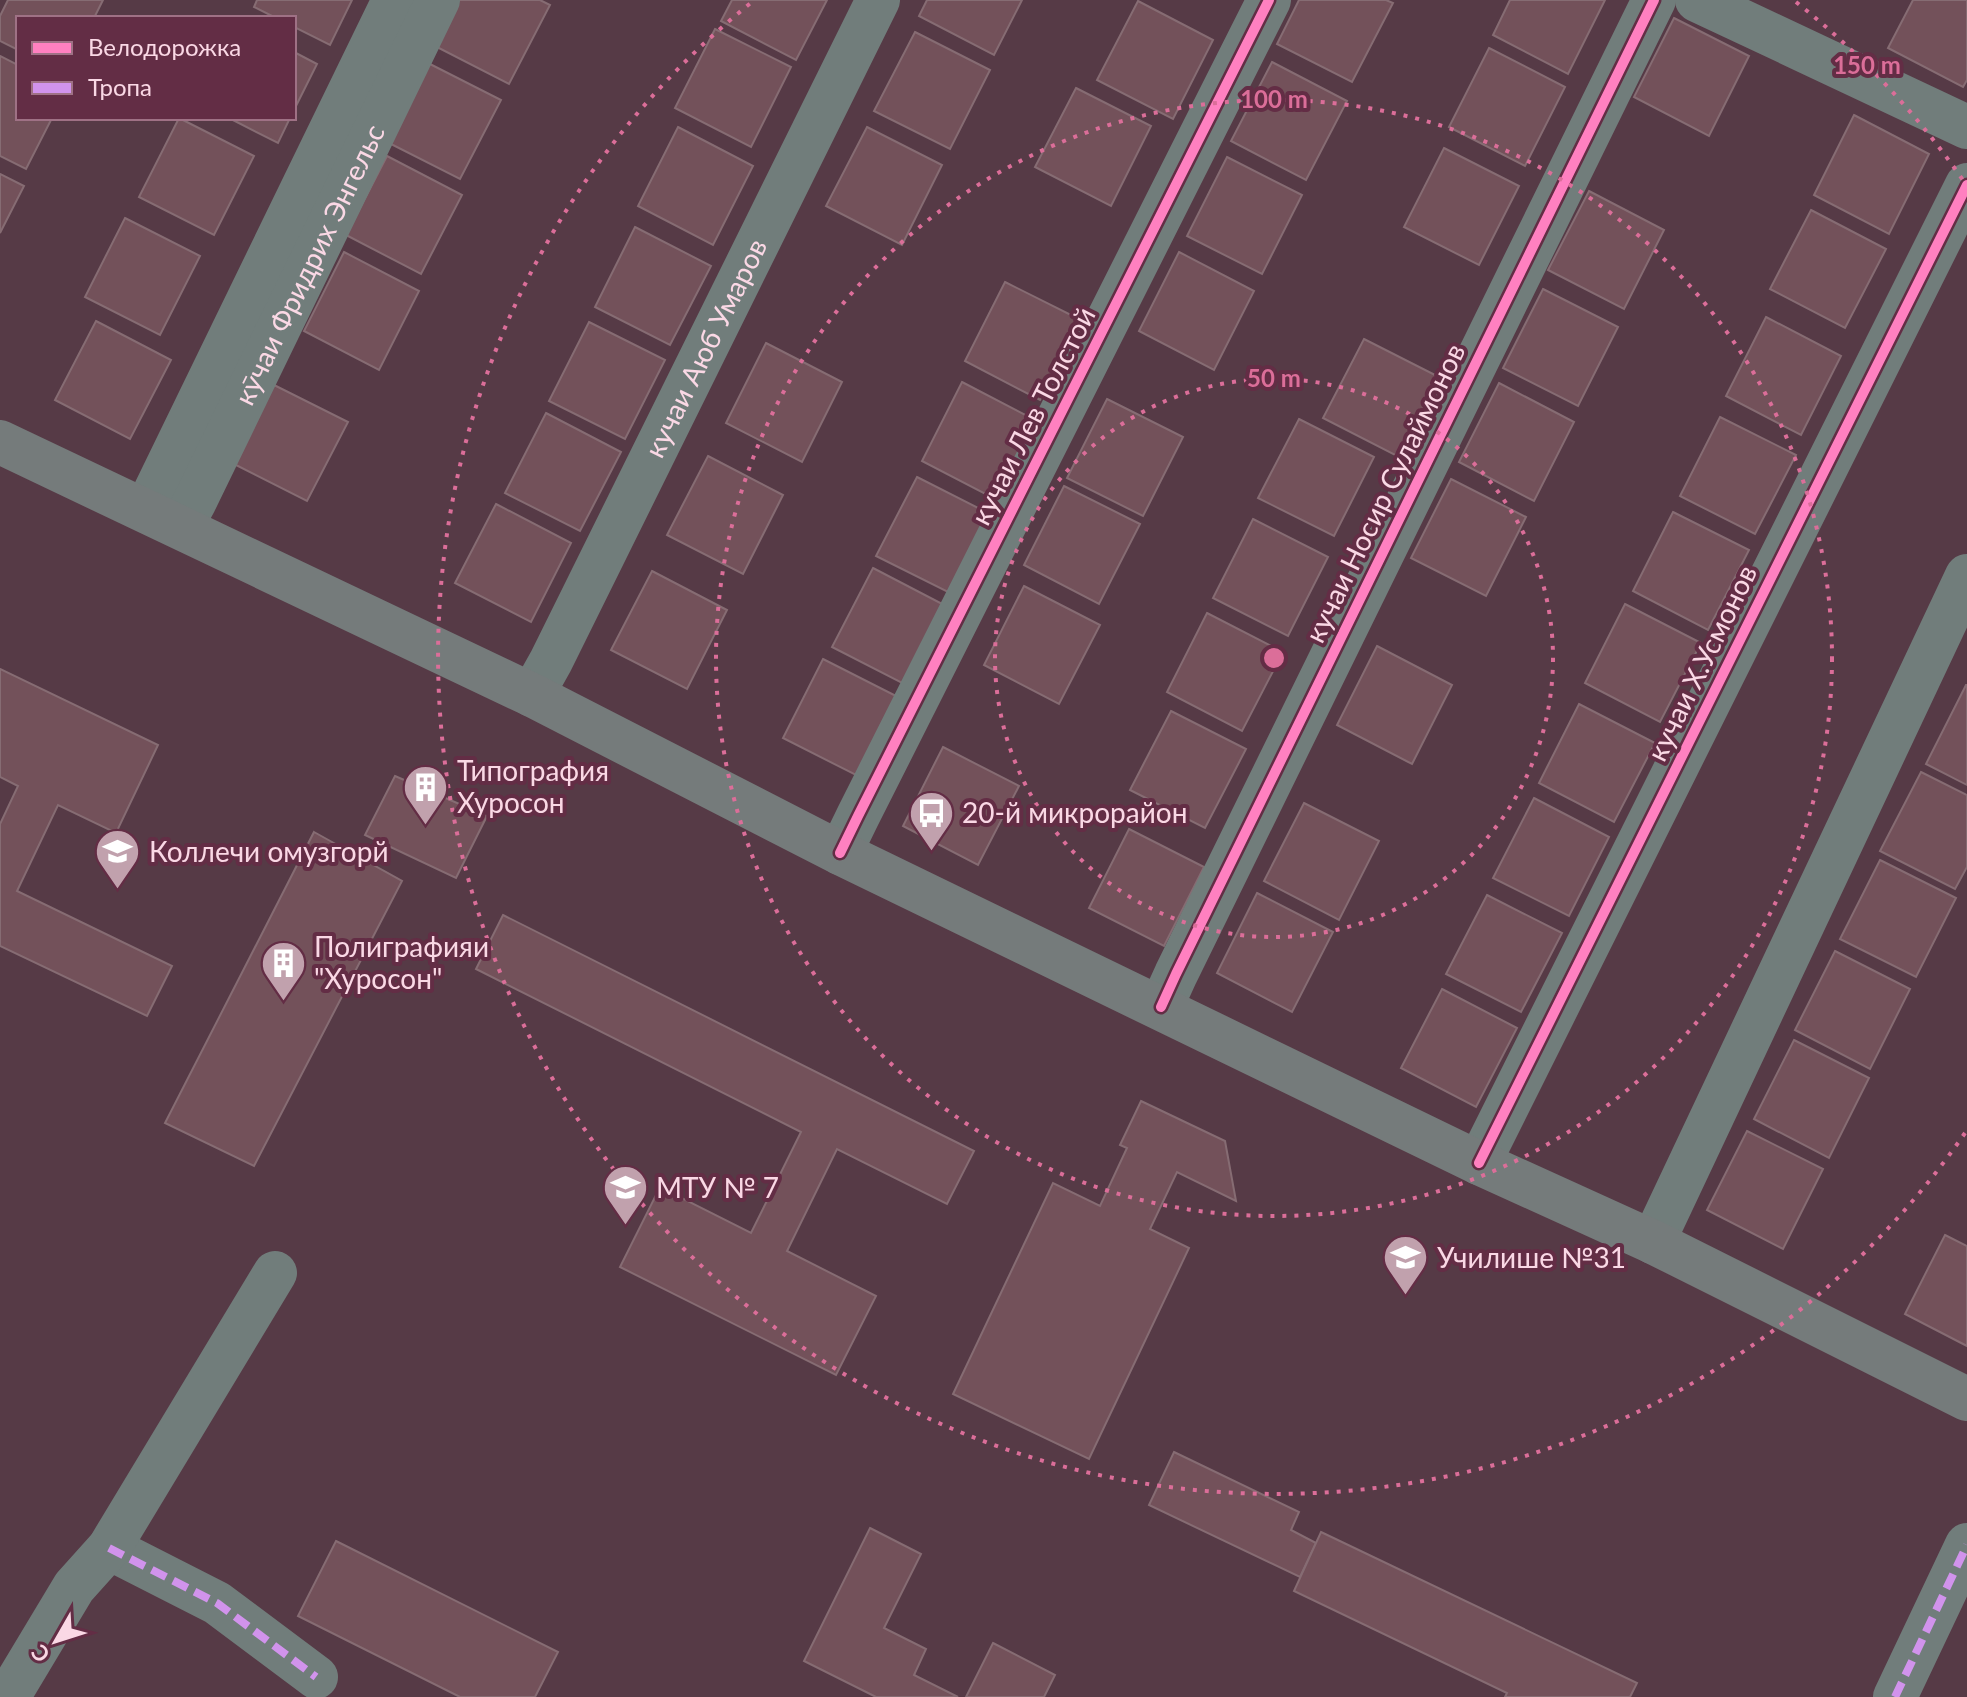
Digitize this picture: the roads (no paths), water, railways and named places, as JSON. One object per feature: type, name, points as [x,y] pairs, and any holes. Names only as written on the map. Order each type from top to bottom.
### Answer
[{"type":"main road","points":[[0,442],[532,695],[840,853],[1479,1163],[1653,1242],[1967,1399]]},
{"type":"street","name":"кӯчаи Фридрих Энгельс","points":[[163,519],[394,0]]},
{"type":"street","name":"кӯчаи Фридрих Энгельс","points":[[163,519],[202,487],[438,0]]},
{"type":"street","name":"кучаи Аюб Умаров","points":[[532,695],[878,0]]},
{"type":"street","name":"кучаи Лев Толстой","points":[[840,853],[1269,0]]},
{"type":"street","name":"кучаи Носир Сулаймонов","points":[[1161,1007],[1654,0]]},
{"type":"street","points":[[1697,0],[1967,127]]},
{"type":"street","name":"кучаи Х.Усмонов","points":[[1479,1163],[1967,185]]},
{"type":"street","points":[[1653,1242],[1967,576]]},
{"type":"street","points":[[8,1697],[74,1587],[109,1548],[275,1273]]},
{"type":"street","points":[[1895,1697],[1952,1618],[1967,1545]]},
{"type":"street","points":[[109,1548],[217,1603],[316,1677]]},
{"type":"place","name":"Типография Хуросон","points":[[426,826]]},
{"type":"place","name":"20-й микрорайон","points":[[931,852]]},
{"type":"place","name":"Коллечи омузгорй","points":[[118,891]]},
{"type":"place","name":"Полиграфияи \"Хуросон\"","points":[[283,1002]]},
{"type":"place","name":"МТУ № 7","points":[[625,1227]]},
{"type":"place","name":"Училише №31","points":[[1406,1297]]}]
